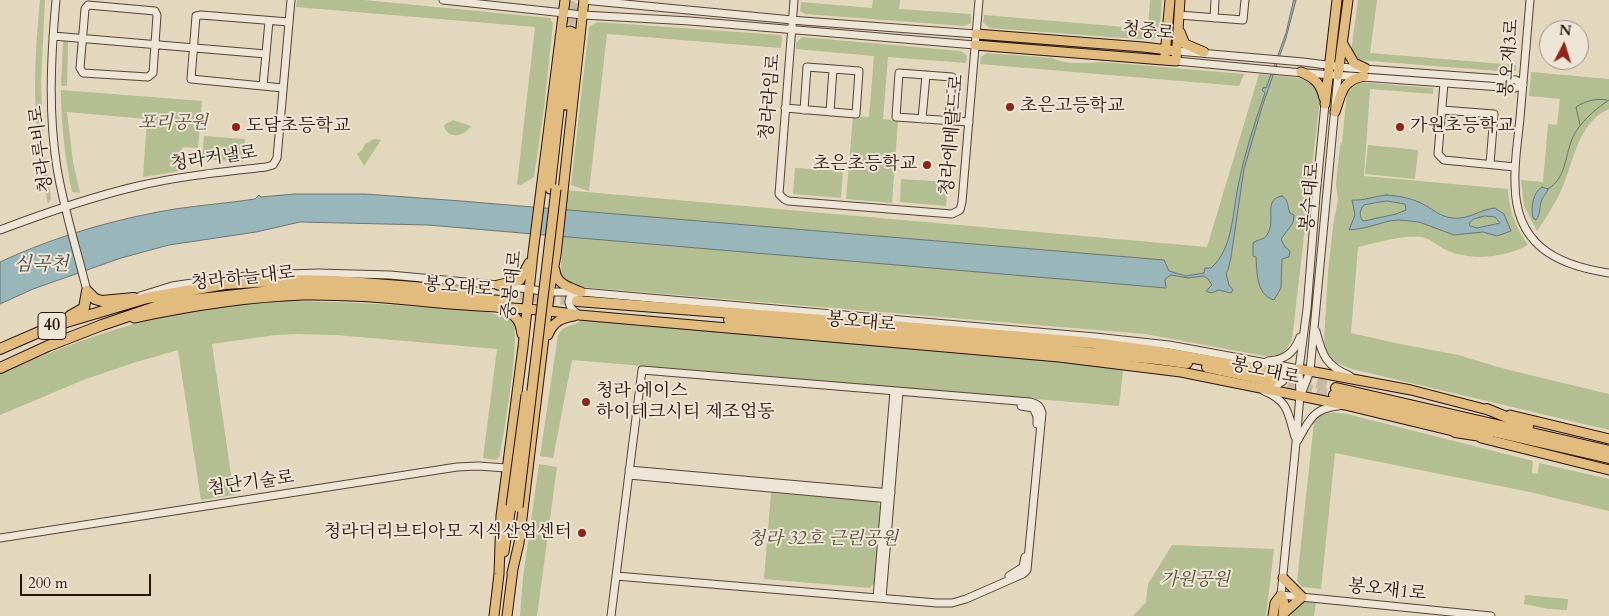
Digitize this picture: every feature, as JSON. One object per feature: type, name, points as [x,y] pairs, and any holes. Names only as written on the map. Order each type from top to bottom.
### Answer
[{"type":"highway","name":"청라하늘대로","points":[[0,350],[54,326],[147,298],[207,286],[239,282],[336,281],[499,297]]},
{"type":"highway","points":[[172,286],[239,282]]},
{"type":"highway","name":"청라하늘대로","points":[[0,368],[48,346],[162,305],[226,295],[298,288],[337,288],[499,297]]},
{"type":"highway","points":[[87,291],[94,299],[102,301],[135,298]]},
{"type":"highway","points":[[54,326],[84,308],[87,291]]},
{"type":"highway","name":"봉오대로","points":[[578,304],[964,337],[1157,359],[1273,376]]},
{"type":"highway","points":[[847,316],[942,335]]},
{"type":"highway","points":[[964,337],[1059,334]]},
{"type":"highway","points":[[832,337],[942,335]]},
{"type":"highway","points":[[964,337],[1059,357]]},
{"type":"highway","points":[[1596,448],[1335,391],[1607,458]]},
{"type":"highway","points":[[1487,409],[1521,424],[1596,448],[1607,458]]},
{"type":"highway","points":[[1455,432],[1535,444],[1607,458]]},
{"type":"main road","name":"중봉대로","points":[[512,573],[519,543],[556,254],[553,189],[570,39],[563,13],[565,0]]},
{"type":"main road","name":"중봉대로","points":[[507,616],[512,573],[514,506],[570,39],[583,14],[584,0]]},
{"type":"main road","points":[[1165,55],[1170,0]]},
{"type":"main road","points":[[1176,61],[1180,0]]},
{"type":"main road","name":"봉수대로","points":[[1325,104],[1337,0]]},
{"type":"main road","name":"봉수대로","points":[[1339,71],[1348,0]]},
{"type":"main road","points":[[1143,47],[1157,43],[1168,23]]},
{"type":"main road","points":[[1178,25],[1185,44],[1204,52]]},
{"type":"main road","name":"청중로","points":[[976,34],[1143,47],[1176,61]]},
{"type":"main road","points":[[1335,112],[1344,86],[1364,72],[1354,63],[1342,44]]},
{"type":"main road","name":"청중로","points":[[975,46],[1165,55],[1176,51]]},
{"type":"main road","points":[[1296,72],[1309,76],[1319,84],[1325,104]]},
{"type":"main road","name":"중봉대로","points":[[494,616],[499,574],[501,516],[506,468],[523,348],[533,254],[553,189]]},
{"type":"main road","points":[[523,348],[520,324],[499,297],[524,275],[533,254]]},
{"type":"main road","points":[[544,352],[547,337],[554,324],[578,304],[558,281],[555,270],[556,254]]},
{"type":"main road","name":"봉오대로","points":[[499,297],[528,308],[549,311],[578,304],[832,337],[1059,357],[1182,372],[1250,385],[1273,376],[1300,395],[1609,470]]},
{"type":"main road","name":"봉오대로","points":[[1299,369],[1411,390],[1609,439]]},
{"type":"main road","points":[[1565,459],[1607,458]]},
{"type":"main road","name":"중봉대로","points":[[499,574],[514,506]]},
{"type":"main road","points":[[1280,615],[1302,597],[1283,578]]},
{"type":"main road","name":"봉수대로","points":[[1280,615],[1275,603],[1281,595]]},
{"type":"street","name":"청라루비로","points":[[56,0],[53,36],[52,114],[57,170],[87,291]]},
{"type":"street","name":"청라커낼로","points":[[0,230],[65,206],[139,186],[200,174],[273,165],[277,158],[291,0]]},
{"type":"street","name":"청중로","points":[[444,0],[563,13],[690,21],[975,46]]},
{"type":"street","name":"청중로","points":[[584,0],[792,20],[976,34]]},
{"type":"street","name":"청라라임로","points":[[781,196],[778,188],[794,0]]},
{"type":"street","name":"청라에메랄드로","points":[[781,196],[788,201],[956,214],[960,210],[962,202],[979,0]]},
{"type":"street","points":[[1214,18],[1215,0]]},
{"type":"street","points":[[1179,15],[1243,20],[1245,0]]},
{"type":"street","name":"봉오재3로","points":[[1530,0],[1516,167],[1515,190],[1517,206],[1524,225],[1532,238],[1548,253],[1580,268],[1609,273]]},
{"type":"street","points":[[88,5],[155,11],[158,14],[153,73],[148,77],[83,73],[80,68],[82,38],[85,9],[88,5]]},
{"type":"street","points":[[283,88],[191,79],[196,16],[289,22]]},
{"type":"street","points":[[263,86],[269,21]]},
{"type":"street","points":[[53,36],[266,54]]},
{"type":"street","name":"청중로","points":[[1176,51],[1293,61],[1339,71],[1516,80],[1523,85]]},
{"type":"street","points":[[1176,61],[1296,72],[1329,70]]},
{"type":"street","points":[[785,108],[804,110],[856,114],[859,71],[807,67],[804,110]]},
{"type":"street","points":[[830,112],[833,69]]},
{"type":"street","name":"봉수대로","points":[[1300,395],[1310,371],[1339,71]]},
{"type":"street","name":"청중로","points":[[1364,72],[1444,83],[1515,88],[1523,85]]},
{"type":"street","points":[[949,121],[952,77],[899,73],[896,117],[949,121],[969,122]]},
{"type":"street","points":[[922,119],[926,75]]},
{"type":"street","points":[[1444,83],[1438,154],[1440,158],[1444,160],[1516,167]]},
{"type":"street","name":"봉수대로","points":[[1281,595],[1300,395],[1299,369],[1305,325],[1325,104]]},
{"type":"street","points":[[1442,110],[1494,114],[1490,164]]},
{"type":"street","name":"봉오대로","points":[[106,310],[149,292],[172,286],[255,275],[346,273],[499,297],[529,290],[550,292],[578,304],[847,316],[1170,345],[1256,361],[1273,376],[1299,369]]},
{"type":"street","points":[[1256,361],[1273,361],[1288,356],[1292,353],[1305,325]]},
{"type":"street","points":[[1315,325],[1323,354],[1328,362],[1340,372],[1361,381]]},
{"type":"street","points":[[612,616],[645,374],[897,394],[1030,402],[1038,404],[1042,413],[1027,570],[1015,578],[966,599],[952,603],[618,574]]},
{"type":"street","points":[[1250,385],[1281,400],[1288,411],[1296,442]]},
{"type":"street","points":[[880,596],[897,394]]},
{"type":"street","points":[[1296,442],[1316,412],[1328,407],[1345,405]]},
{"type":"street","name":"첨단기술로","points":[[0,538],[457,467],[506,468]]},
{"type":"street","points":[[631,473],[888,496]]},
{"type":"street","name":"봉오재1로","points":[[1281,595],[1426,613],[1491,616]]},
{"type":"green space","points":[[40,0],[45,0],[41,81],[43,142],[51,198],[48,204],[39,152],[35,102]]},
{"type":"green space","points":[[297,0],[364,0],[550,18],[553,24],[534,177],[521,185],[517,184],[535,27],[296,7]]},
{"type":"green space","points":[[873,0],[900,0],[899,9],[971,14],[971,23],[964,26],[805,14],[800,11],[801,2],[872,8]]},
{"type":"green space","points":[[1150,0],[1162,0],[1159,36],[1151,40],[989,28],[983,22],[984,15],[1148,29]]},
{"type":"green space","points":[[1358,0],[1377,0],[1370,53],[1516,65],[1516,70],[1512,72],[1358,60],[1351,52]]},
{"type":"green space","points":[[597,22],[780,35],[782,37],[781,48],[607,34],[589,191],[571,185],[589,27]]},
{"type":"green space","points":[[802,37],[961,51],[967,56],[966,63],[888,57],[883,119],[898,121],[892,203],[846,199],[853,116],[869,117],[874,56],[796,49],[796,43]]},
{"type":"green space","points":[[68,41],[67,86],[61,86],[63,42]]},
{"type":"green space","points":[[986,53],[1052,58],[1070,63],[1103,62],[1244,74],[1239,86],[980,64],[981,57]]},
{"type":"green space","points":[[1531,72],[1609,79],[1609,109],[1598,115],[1583,133],[1561,191],[1537,231],[1524,206],[1521,180],[1543,182],[1548,124],[1557,125],[1560,99],[1529,96]]},
{"type":"green space","points":[[1259,74],[1300,78],[1313,85],[1320,98],[1292,340],[1281,359],[1145,334],[581,287],[568,281],[561,275],[564,190],[1207,247]]},
{"type":"green space","points":[[1358,82],[1433,88],[1433,94],[1370,89],[1364,176],[1508,189],[1514,219],[1528,245],[1509,253],[1477,257],[1446,250],[1425,238],[1415,236],[1390,239],[1358,247],[1351,333],[1458,355],[1505,369],[1609,394],[1609,430],[1352,369],[1334,362],[1329,356],[1324,342],[1328,272],[1338,200],[1336,184],[1340,146],[1347,93]]},
{"type":"green space","name":"포리공원","points":[[61,90],[202,101],[198,148],[182,147],[180,171],[143,177],[147,119],[67,112],[73,162],[80,193],[72,192],[64,141]]},
{"type":"green space","points":[[453,120],[471,126],[464,133],[452,135],[448,133],[444,125]]},
{"type":"green space","points":[[204,136],[245,139],[243,162],[202,159]]},
{"type":"green space","points":[[374,139],[381,140],[364,166],[357,154],[365,144]]},
{"type":"green space","points":[[1368,145],[1418,150],[1415,179],[1365,174]]},
{"type":"green space","points":[[795,168],[843,171],[841,198],[793,194]]},
{"type":"green space","points":[[901,179],[948,182],[946,206],[900,202]]},
{"type":"green space","points":[[266,301],[350,302],[489,312],[508,319],[513,323],[515,346],[511,387],[500,456],[496,460],[483,458],[497,349],[336,335],[275,335],[212,344],[234,495],[201,500],[178,350],[83,380],[0,415],[0,374],[20,365],[59,349],[140,322],[187,312]]},
{"type":"green space","points":[[581,320],[890,345],[1100,365],[1123,370],[1119,406],[572,360],[553,458],[540,456],[558,335],[564,328]]},
{"type":"green space","points":[[1327,412],[1347,414],[1533,461],[1532,473],[1538,474],[1539,463],[1609,479],[1609,511],[1530,492],[1335,453],[1321,589],[1302,587],[1297,581],[1314,422],[1320,415]]},
{"type":"green space","points":[[539,464],[557,467],[537,616],[520,616],[523,578]]},
{"type":"green space","name":"청라 32호 근린공원","points":[[771,493],[876,501],[881,507],[874,583],[870,588],[764,579]]},
{"type":"green space","name":"가원공원","points":[[1172,545],[1274,549],[1266,616],[1133,616],[1146,602],[1148,584]]},
{"type":"green space","points":[[1525,595],[1568,599],[1567,610],[1524,604]]},
{"type":"green space","points":[[1298,602],[1316,602],[1314,616],[1291,616],[1291,610]]},
{"type":"water","name":"심곡천","points":[[1294,0],[1296,0],[1286,38],[1262,107],[1244,169],[1231,257],[1226,273],[1229,285],[1233,290],[1231,293],[1219,290],[1211,293],[1206,291],[1212,285],[1204,276],[1188,278],[1171,275],[1165,279],[1166,288],[428,225],[300,222],[256,232],[169,245],[121,258],[33,289],[0,304],[0,262],[64,236],[108,223],[153,213],[255,199],[259,195],[261,197],[294,194],[365,194],[461,201],[1164,260],[1169,271],[1186,276],[1204,273],[1205,268],[1211,268],[1219,260],[1228,240],[1244,160],[1265,93],[1262,90],[1264,87],[1266,88],[1286,33]]},
{"type":"water","points":[[1542,187],[1548,189],[1542,199],[1539,215],[1536,220],[1533,218],[1533,201],[1536,193]]},
{"type":"water","points":[[1387,195],[1413,200],[1440,214],[1453,218],[1464,217],[1495,208],[1504,214],[1511,231],[1497,236],[1483,232],[1454,235],[1419,222],[1399,220],[1349,230],[1355,215],[1352,200]],"holes":[[[1387,201],[1405,204],[1406,210],[1396,214],[1362,220],[1360,212],[1364,205]],[[1485,216],[1495,217],[1500,223],[1477,228],[1470,226],[1469,223],[1474,219]]]},
{"type":"water","points":[[1282,196],[1287,201],[1290,213],[1294,215],[1293,223],[1281,239],[1285,247],[1290,251],[1289,257],[1282,259],[1281,288],[1274,300],[1268,297],[1261,288],[1257,276],[1256,257],[1253,256],[1253,243],[1267,235],[1271,223],[1271,206],[1276,198]]},
{"type":"waterway","points":[[1580,125],[1576,107],[1591,100],[1607,100]]},
{"type":"waterway","points":[[1548,189],[1560,177],[1577,130],[1600,106],[1609,100]]},
{"type":"tunnel","points":[[567,37],[571,0]]},
{"type":"tunnel","points":[[573,39],[578,0]]},
{"type":"tunnel","points":[[501,294],[577,301]]},
{"type":"tunnel","points":[[1273,372],[1336,388]]},
{"type":"tunnel","points":[[1273,381],[1334,395]]},
{"type":"place","name":"초은고등학교","points":[[1010,107]]},
{"type":"place","name":"도담초등학교","points":[[236,127]]},
{"type":"place","name":"가원초등학교","points":[[1400,127]]},
{"type":"place","name":"초은초등학교","points":[[927,165]]},
{"type":"place","name":"청라 에이스 하이테크시티 제조업동","points":[[586,402]]},
{"type":"place","name":"청라더리브티아모 지식산업센터","points":[[582,533]]}]
